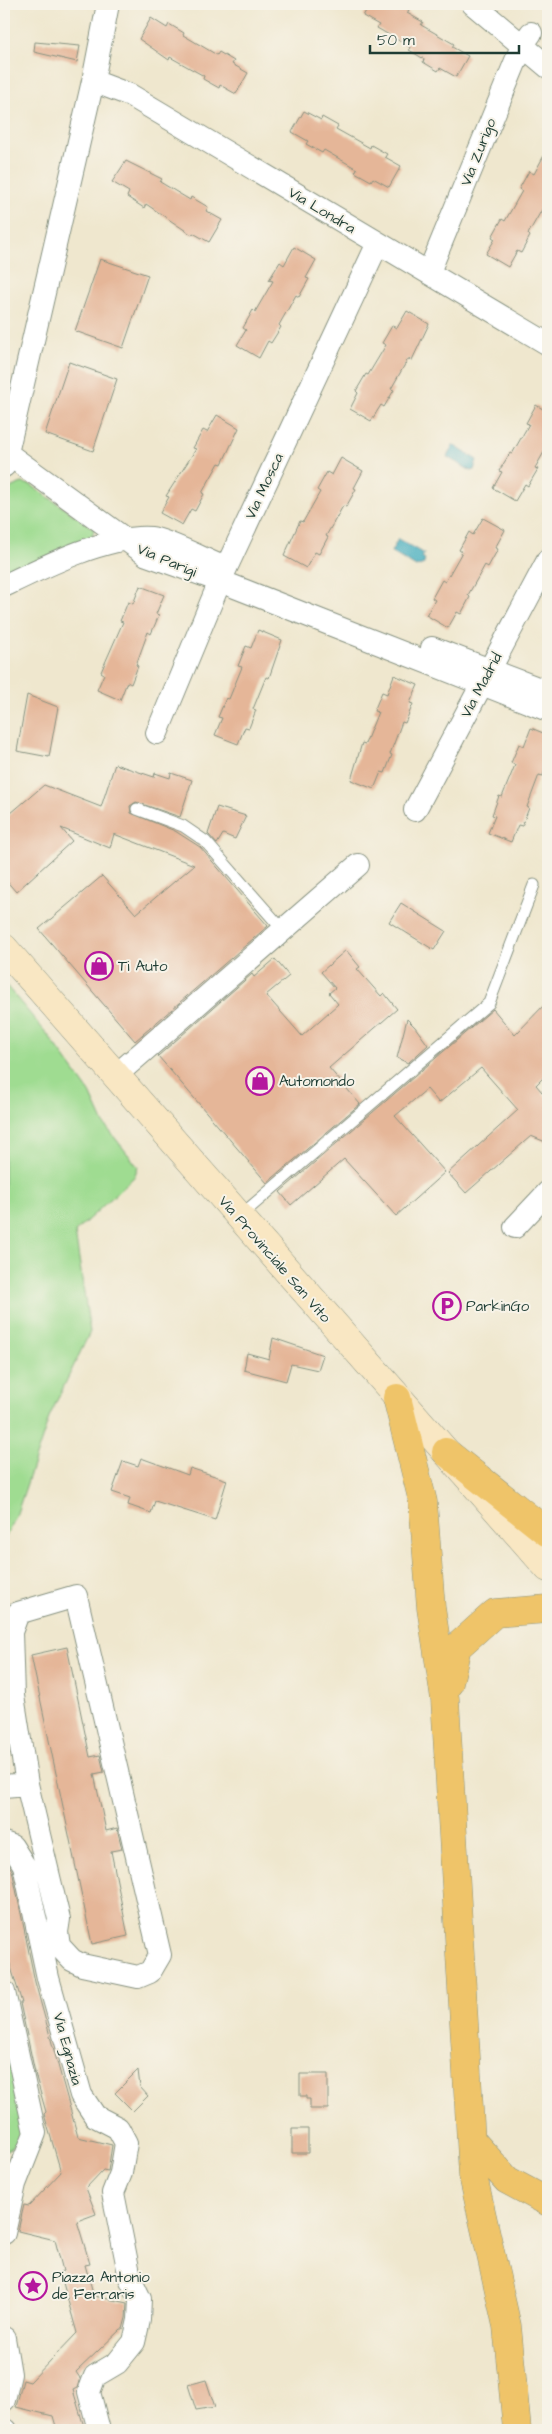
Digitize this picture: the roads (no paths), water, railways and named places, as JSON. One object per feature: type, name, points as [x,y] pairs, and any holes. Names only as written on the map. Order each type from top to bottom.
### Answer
[{"type":"highway","points":[[397,1398],[423,1502],[432,1608],[445,1699],[473,2176],[507,2326],[517,2430]]},
{"type":"highway","points":[[446,1452],[548,1533]]},
{"type":"highway","points":[[445,1699],[457,1646],[495,1613],[548,1609]]},
{"type":"highway","points":[[472,2141],[507,2180],[548,2202]]},
{"type":"main road","name":"Via Provinciale San Vito","points":[[6,954],[548,1568]]},
{"type":"street","points":[[6,460],[93,81],[108,4]]},
{"type":"street","points":[[473,4],[527,39],[548,47]]},
{"type":"street","points":[[497,4],[548,67]]},
{"type":"street","name":"Via Zurigo","points":[[429,272],[527,39]]},
{"type":"street","name":"Via Londra","points":[[93,81],[130,95],[548,344]]},
{"type":"street","name":"Via Mosca","points":[[158,733],[223,575],[378,243]]},
{"type":"street","name":"Via Parigi","points":[[6,460],[147,554],[223,575],[485,677],[548,710]]},
{"type":"street","points":[[4,586],[60,558],[124,540]]},
{"type":"street","name":"Via Madrid","points":[[416,810],[548,560]]},
{"type":"street","name":"Via Parigi","points":[[485,677],[548,692]]},
{"type":"street","points":[[115,1076],[358,865]]},
{"type":"street","points":[[515,1228],[548,1192]]},
{"type":"street","points":[[76,1596],[160,1955],[150,1972],[138,1977],[82,1965],[72,1960],[60,1946],[57,1932],[59,1920],[27,1784],[13,1696],[10,1663],[11,1632],[18,1613],[76,1596]]},
{"type":"street","points":[[4,1786],[27,1784]]},
{"type":"street","name":"Via Egnazia","points":[[4,1843],[12,1846],[24,1865],[48,1978],[81,2095],[95,2116],[118,2128],[126,2143],[121,2172],[113,2193],[130,2278],[140,2299],[139,2320],[134,2342],[117,2364],[95,2376],[89,2392],[99,2430]]},
{"type":"street","points":[[4,1992],[7,2015],[35,2133],[10,2200],[4,2233]]},
{"type":"street","points":[[4,2162],[28,2155]]},
{"type":"street","points":[[4,2338],[10,2374],[4,2400]]},
{"type":"lane","points":[[138,809],[183,826],[205,841],[283,930]]},
{"type":"lane","points":[[239,1217],[488,1003],[534,885]]},
{"type":"water","points":[[453,445],[477,460],[474,470],[471,471],[447,457]]},
{"type":"water","points":[[398,539],[424,554],[422,557],[425,559],[424,564],[416,567],[391,552]]},
{"type":"place","name":"Ti Auto","points":[[99,966]]},
{"type":"place","name":"Automondo","points":[[260,1081]]},
{"type":"place","name":"ParkinGo","points":[[447,1306]]},
{"type":"place","name":"Piazza Antonio de Ferraris","points":[[33,2286]]}]
